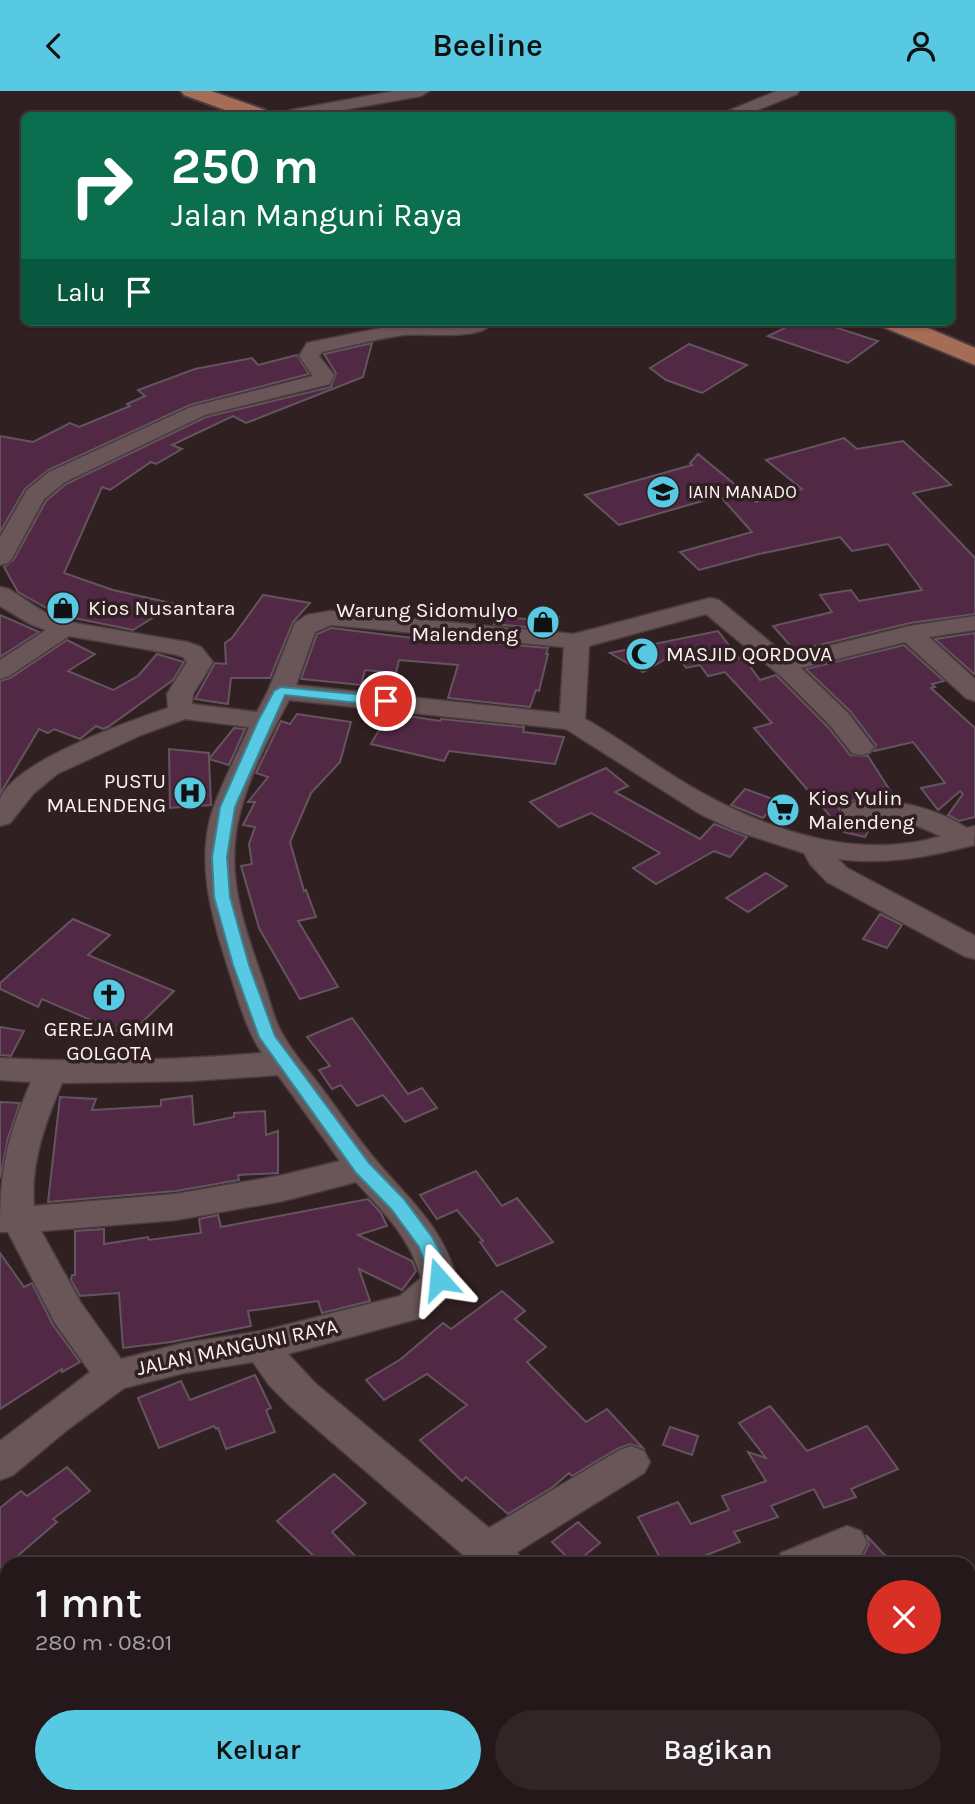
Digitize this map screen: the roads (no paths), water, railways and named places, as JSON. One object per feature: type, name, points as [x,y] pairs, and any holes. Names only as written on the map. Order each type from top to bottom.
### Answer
[{"type":"highway","points":[[191,91],[249,112]]},
{"type":"highway","points":[[167,94],[215,112]]},
{"type":"highway","points":[[901,326],[975,357]]},
{"type":"highway","points":[[930,326],[975,345]]},
{"type":"street","points":[[311,112],[421,91]]},
{"type":"street","points":[[739,112],[791,91]]},
{"type":"street","points":[[335,112],[352,106]]},
{"type":"street","points":[[0,558],[35,495],[57,477],[198,411],[323,380],[324,375],[309,356],[311,349],[405,329],[472,326]]},
{"type":"street","points":[[0,594],[32,616],[65,628],[178,647],[199,657],[198,666],[181,703]]},
{"type":"street","name":"JALAN MANGUNI RAYA","points":[[0,1464],[54,1419],[113,1376],[184,1358],[262,1346],[411,1307],[434,1288],[439,1279],[425,1242],[397,1204],[362,1168],[267,1037],[241,965],[222,897],[219,857],[227,807],[281,691],[304,628],[310,622],[323,619],[583,639],[710,605],[783,665]]},
{"type":"street","points":[[783,665],[909,633],[975,623]]},
{"type":"street","points":[[0,671],[65,628]]},
{"type":"street","points":[[909,633],[975,693]]},
{"type":"street","points":[[572,722],[577,646],[583,639]]},
{"type":"street","points":[[783,665],[839,719],[861,747]]},
{"type":"street","points":[[281,691],[572,722],[676,789],[719,813],[786,839],[817,847],[891,855],[938,848],[970,837]]},
{"type":"street","points":[[0,817],[24,787],[47,768],[181,703],[265,721]]},
{"type":"street","points":[[855,810],[922,815],[970,837]]},
{"type":"street","points":[[817,847],[820,858],[837,875],[975,949]]},
{"type":"street","points":[[0,1069],[51,1072],[190,1070],[284,1063]]},
{"type":"street","points":[[51,1072],[32,1114],[9,1219],[68,1313],[113,1376]]},
{"type":"street","points":[[9,1219],[176,1207],[282,1188],[362,1168]]},
{"type":"street","points":[[262,1346],[282,1374],[303,1395],[496,1557],[631,1462]]},
{"type":"street","points":[[814,1557],[847,1543]]},
{"type":"place","name":"IAIN MANADO","points":[[663,492]]},
{"type":"place","name":"Kios Nusantara","points":[[63,608]]},
{"type":"place","name":"Warung Sidomulyo Malendeng","points":[[543,622]]},
{"type":"place","name":"MASJID QORDOVA","points":[[642,654]]},
{"type":"place","name":"PUSTU MALENDENG","points":[[190,793]]},
{"type":"place","name":"Kios Yulin Malendeng","points":[[783,810]]},
{"type":"place","name":"GEREJA GMIM GOLGOTA","points":[[109,995]]}]
